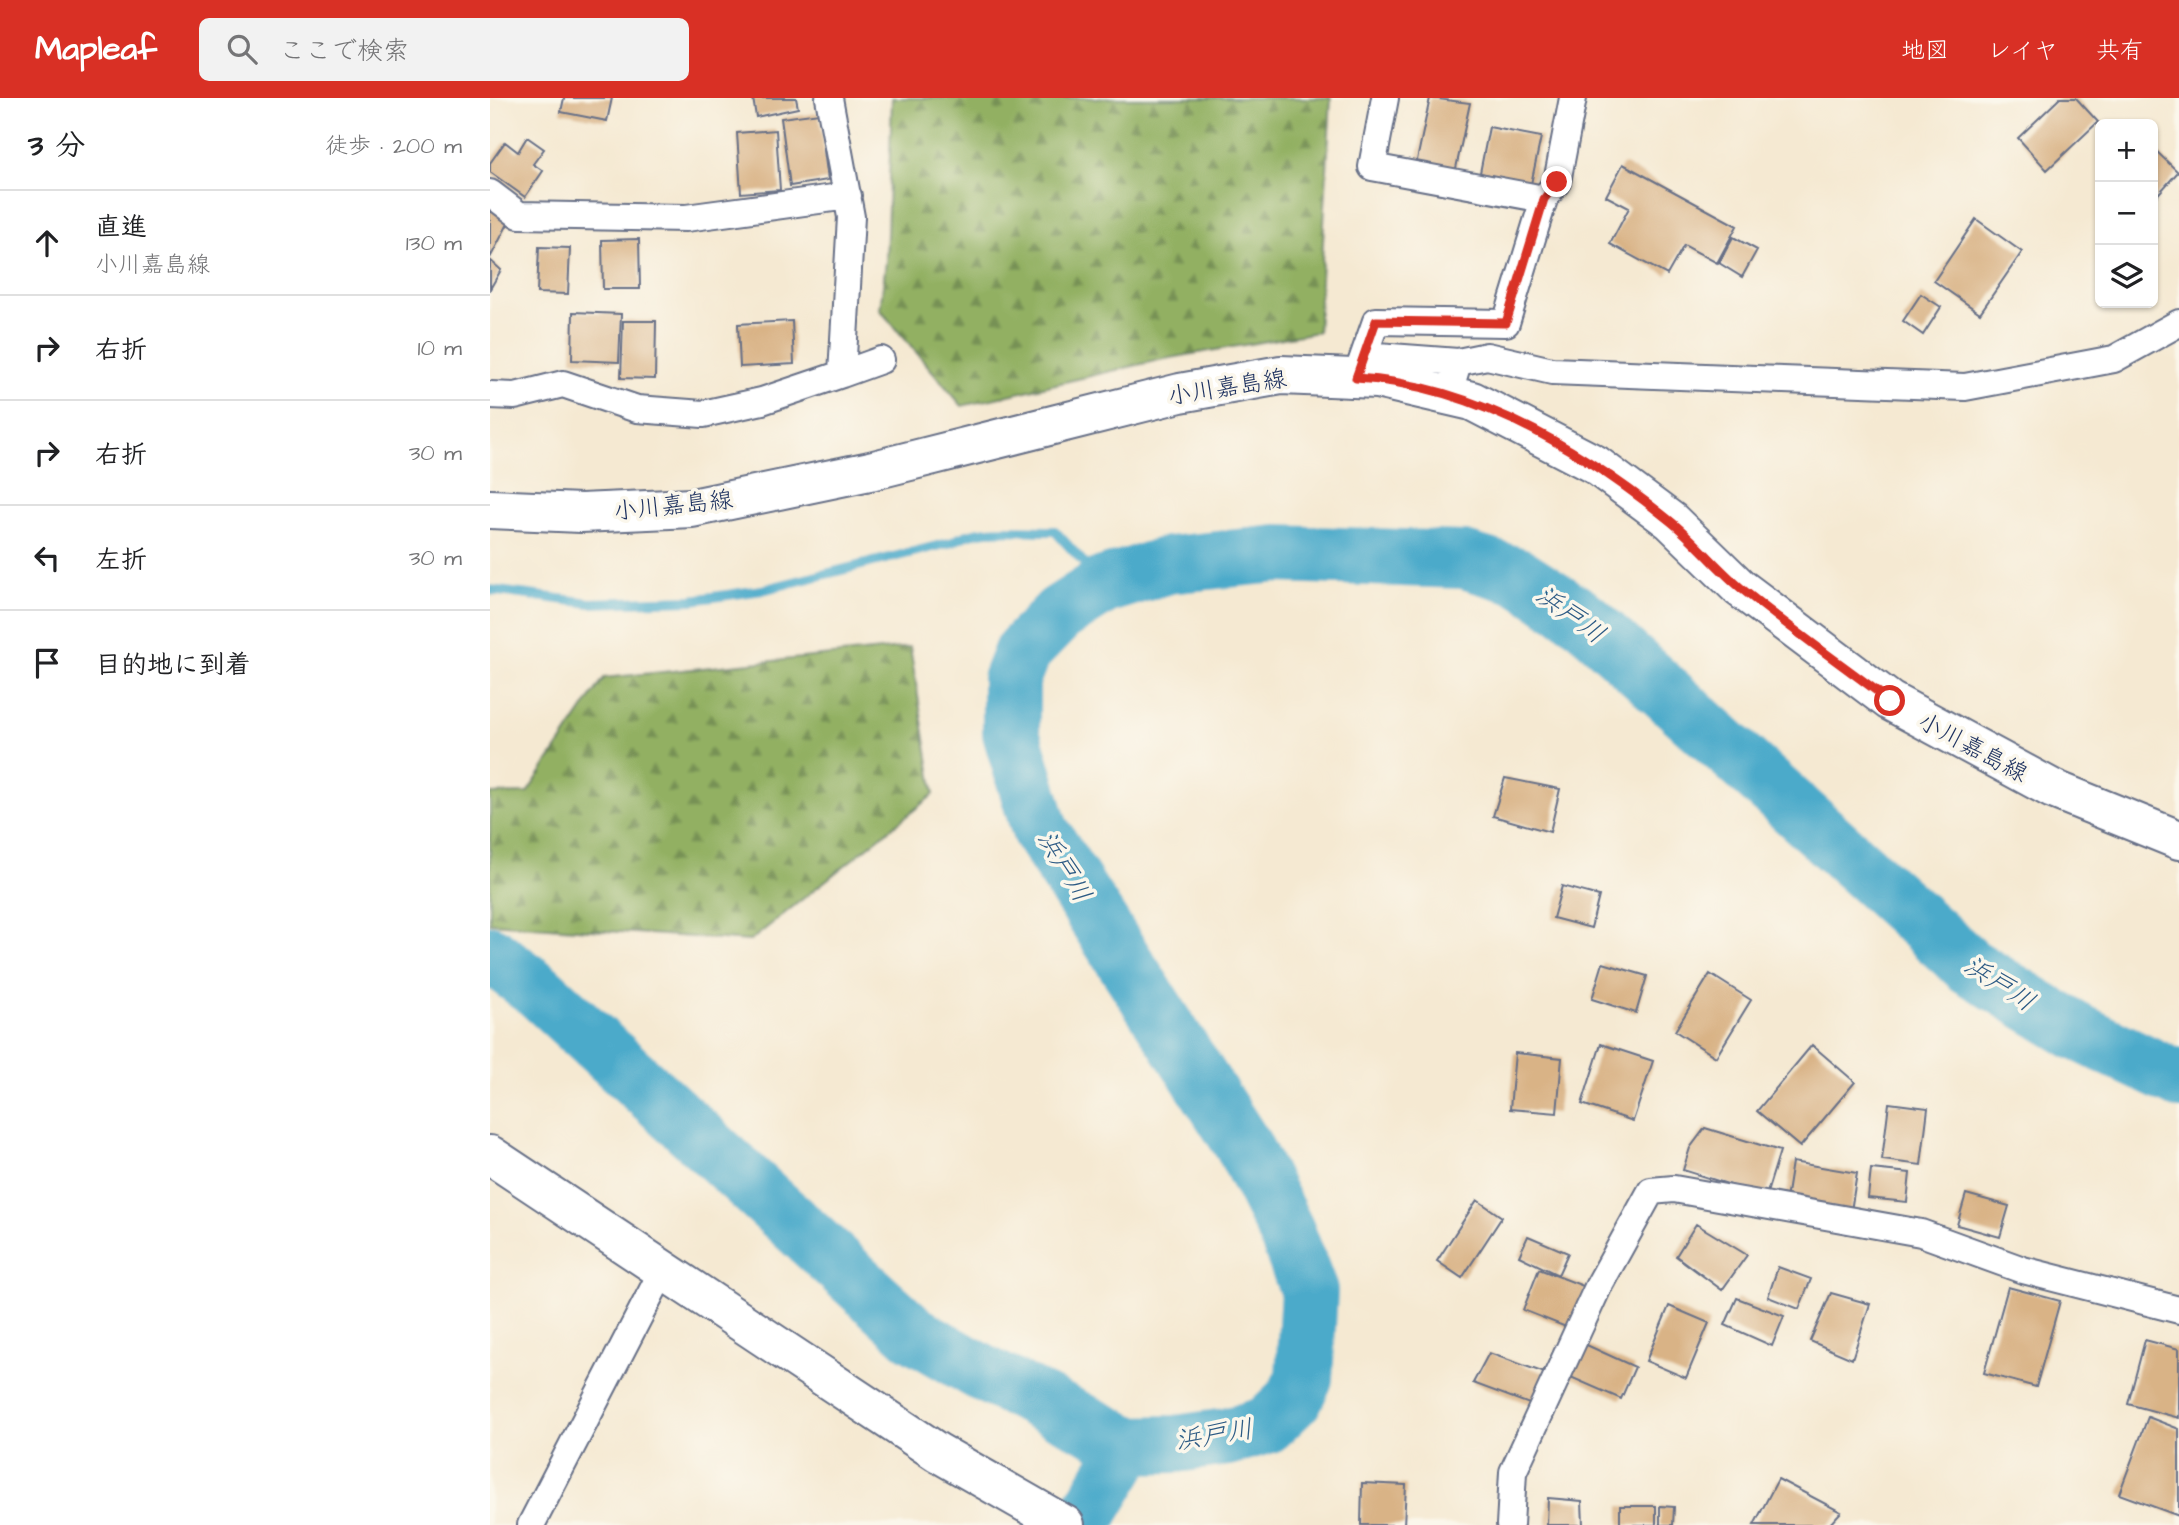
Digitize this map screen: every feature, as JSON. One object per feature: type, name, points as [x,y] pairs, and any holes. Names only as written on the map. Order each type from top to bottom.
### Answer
[{"type":"main road","name":"小川嘉島線","points":[[490,509],[582,513],[692,508],[870,471],[1180,393],[1282,375],[1360,367],[1377,379],[1453,379],[1472,401],[1595,465],[1671,521],[1740,587],[1890,701],[2053,789],[2179,840]]},
{"type":"main road","points":[[490,1155],[937,1452],[1061,1523]]},
{"type":"street","points":[[829,98],[851,217],[842,374]]},
{"type":"street","points":[[1385,98],[1371,167],[1544,199]]},
{"type":"street","points":[[1360,367],[1376,321],[1506,323],[1544,199],[1557,182],[1573,98]]},
{"type":"street","points":[[490,193],[519,215],[687,218],[848,196]]},
{"type":"street","points":[[1453,379],[1486,356],[1552,371],[1965,387],[2114,359],[2179,323]]},
{"type":"street","points":[[490,395],[515,396],[563,384],[637,409],[703,414],[762,401],[881,360]]},
{"type":"street","points":[[1510,1525],[1513,1472],[1598,1286],[1651,1191],[1674,1189],[1921,1233],[2023,1270],[2179,1310]]},
{"type":"street","points":[[531,1525],[663,1270]]},
{"type":"green space","points":[[892,98],[1331,98],[1318,332],[1159,360],[962,406],[880,310],[886,261]]},
{"type":"green space","points":[[910,647],[934,794],[750,941],[490,923],[490,794],[527,793],[604,678]]},
{"type":"building","points":[[564,98],[612,98],[607,121],[561,112]]},
{"type":"building","points":[[753,98],[796,98],[798,108],[756,117]]},
{"type":"building","points":[[1430,98],[1470,103],[1455,173],[1416,165]]},
{"type":"building","points":[[2060,98],[2076,98],[2095,119],[2095,125],[2047,170],[2018,138]]},
{"type":"building","points":[[819,113],[828,180],[790,186],[781,118]]},
{"type":"building","points":[[1489,127],[1541,137],[1531,184],[1480,173]]},
{"type":"building","points":[[776,130],[780,190],[741,193],[737,133]]},
{"type":"building","points":[[527,137],[544,149],[533,164],[543,171],[525,197],[490,172],[490,163],[505,142],[518,152]]},
{"type":"building","points":[[2158,153],[2178,172],[2158,194]]},
{"type":"building","points":[[1623,164],[1737,226],[1717,263],[1684,245],[1667,275],[1610,244],[1629,208],[1606,196]]},
{"type":"building","points":[[490,206],[511,218],[490,258]]},
{"type":"building","points":[[1976,219],[2022,252],[1980,313],[1934,281]]},
{"type":"building","points":[[1733,237],[1757,250],[1742,277],[1719,263]]},
{"type":"building","points":[[639,239],[640,289],[603,289],[602,240]]},
{"type":"building","points":[[539,247],[570,248],[568,294],[537,293]]},
{"type":"building","points":[[490,260],[501,270],[490,289]]},
{"type":"building","points":[[1921,294],[1941,307],[1923,335],[1903,321]]},
{"type":"building","points":[[573,312],[621,314],[619,362],[572,360]]},
{"type":"building","points":[[623,321],[656,321],[655,379],[621,378]]},
{"type":"building","points":[[792,321],[794,364],[740,367],[738,324]]},
{"type":"building","points":[[1505,778],[1560,789],[1550,832],[1493,816]]},
{"type":"building","points":[[1562,886],[1599,896],[1591,928],[1553,918]]},
{"type":"building","points":[[1603,963],[1647,976],[1636,1013],[1592,999]]},
{"type":"building","points":[[1710,974],[1751,1000],[1716,1057],[1675,1031]]},
{"type":"building","points":[[1601,1044],[1653,1061],[1633,1121],[1582,1104]]},
{"type":"building","points":[[1812,1045],[1855,1082],[1800,1147],[1757,1111]]},
{"type":"building","points":[[1515,1053],[1562,1058],[1557,1113],[1510,1109]]},
{"type":"building","points":[[1889,1103],[1928,1108],[1921,1165],[1882,1160]]},
{"type":"building","points":[[1705,1128],[1780,1151],[1766,1196],[1683,1170],[1690,1148]]},
{"type":"building","points":[[1792,1162],[1857,1173],[1851,1211],[1786,1200]]},
{"type":"building","points":[[1871,1169],[1910,1173],[1907,1202],[1868,1198]]},
{"type":"building","points":[[1966,1194],[2009,1206],[2000,1237],[1957,1225]]},
{"type":"building","points":[[1477,1200],[1502,1217],[1462,1278],[1437,1261]]},
{"type":"building","points":[[1696,1224],[1747,1255],[1722,1290],[1676,1256]]},
{"type":"building","points":[[1528,1236],[1568,1253],[1558,1275],[1519,1256]]},
{"type":"building","points":[[1778,1267],[1811,1279],[1799,1309],[1768,1297]]},
{"type":"building","points":[[1539,1269],[1586,1287],[1571,1329],[1523,1310]]},
{"type":"building","points":[[2008,1287],[2060,1301],[2036,1387],[1984,1373]]},
{"type":"building","points":[[1831,1293],[1870,1304],[1852,1359],[1810,1341]]},
{"type":"building","points":[[1737,1298],[1784,1316],[1772,1346],[1725,1325]]},
{"type":"building","points":[[1669,1306],[1709,1323],[1686,1378],[1646,1361]]},
{"type":"building","points":[[2145,1340],[2179,1349],[2179,1418],[2128,1404]]},
{"type":"building","points":[[1580,1342],[1635,1367],[1621,1399],[1566,1375]]},
{"type":"building","points":[[1489,1353],[1545,1373],[1532,1405],[1473,1383]]},
{"type":"building","points":[[2148,1417],[2179,1429],[2179,1516],[2119,1494]]},
{"type":"building","points":[[1778,1479],[1841,1512],[1829,1525],[1754,1525]]},
{"type":"building","points":[[1362,1483],[1406,1485],[1404,1525],[1361,1525]]},
{"type":"building","points":[[1548,1498],[1582,1501],[1583,1525],[1547,1525]]},
{"type":"building","points":[[1620,1506],[1656,1506],[1656,1525],[1620,1525]]},
{"type":"building","points":[[1660,1506],[1674,1507],[1673,1525],[1660,1525]]},
{"type":"waterway","points":[[490,590],[590,603],[692,600],[762,590],[953,542],[963,536],[1002,530],[1055,531],[1104,585]]},
{"type":"waterway","name":"浜戸川","points":[[490,954],[538,990],[913,1333],[982,1373],[1130,1445],[1176,1444],[1227,1437],[1267,1425],[1294,1399],[1304,1378],[1309,1291],[1286,1231],[1244,1147],[1040,830],[1011,733],[1011,680],[1022,652],[1059,614],[1104,585],[1168,565],[1277,554],[1464,560],[1518,576],[1584,619],[1969,966],[2074,1030],[2179,1080]]},
{"type":"waterway","points":[[1082,1525],[1130,1445]]},
{"type":"route","points":[[1557,182],[1544,199],[1506,323],[1376,321],[1356,378],[1377,379],[1472,401],[1595,465],[1671,521],[1740,587],[1890,701]]}]
